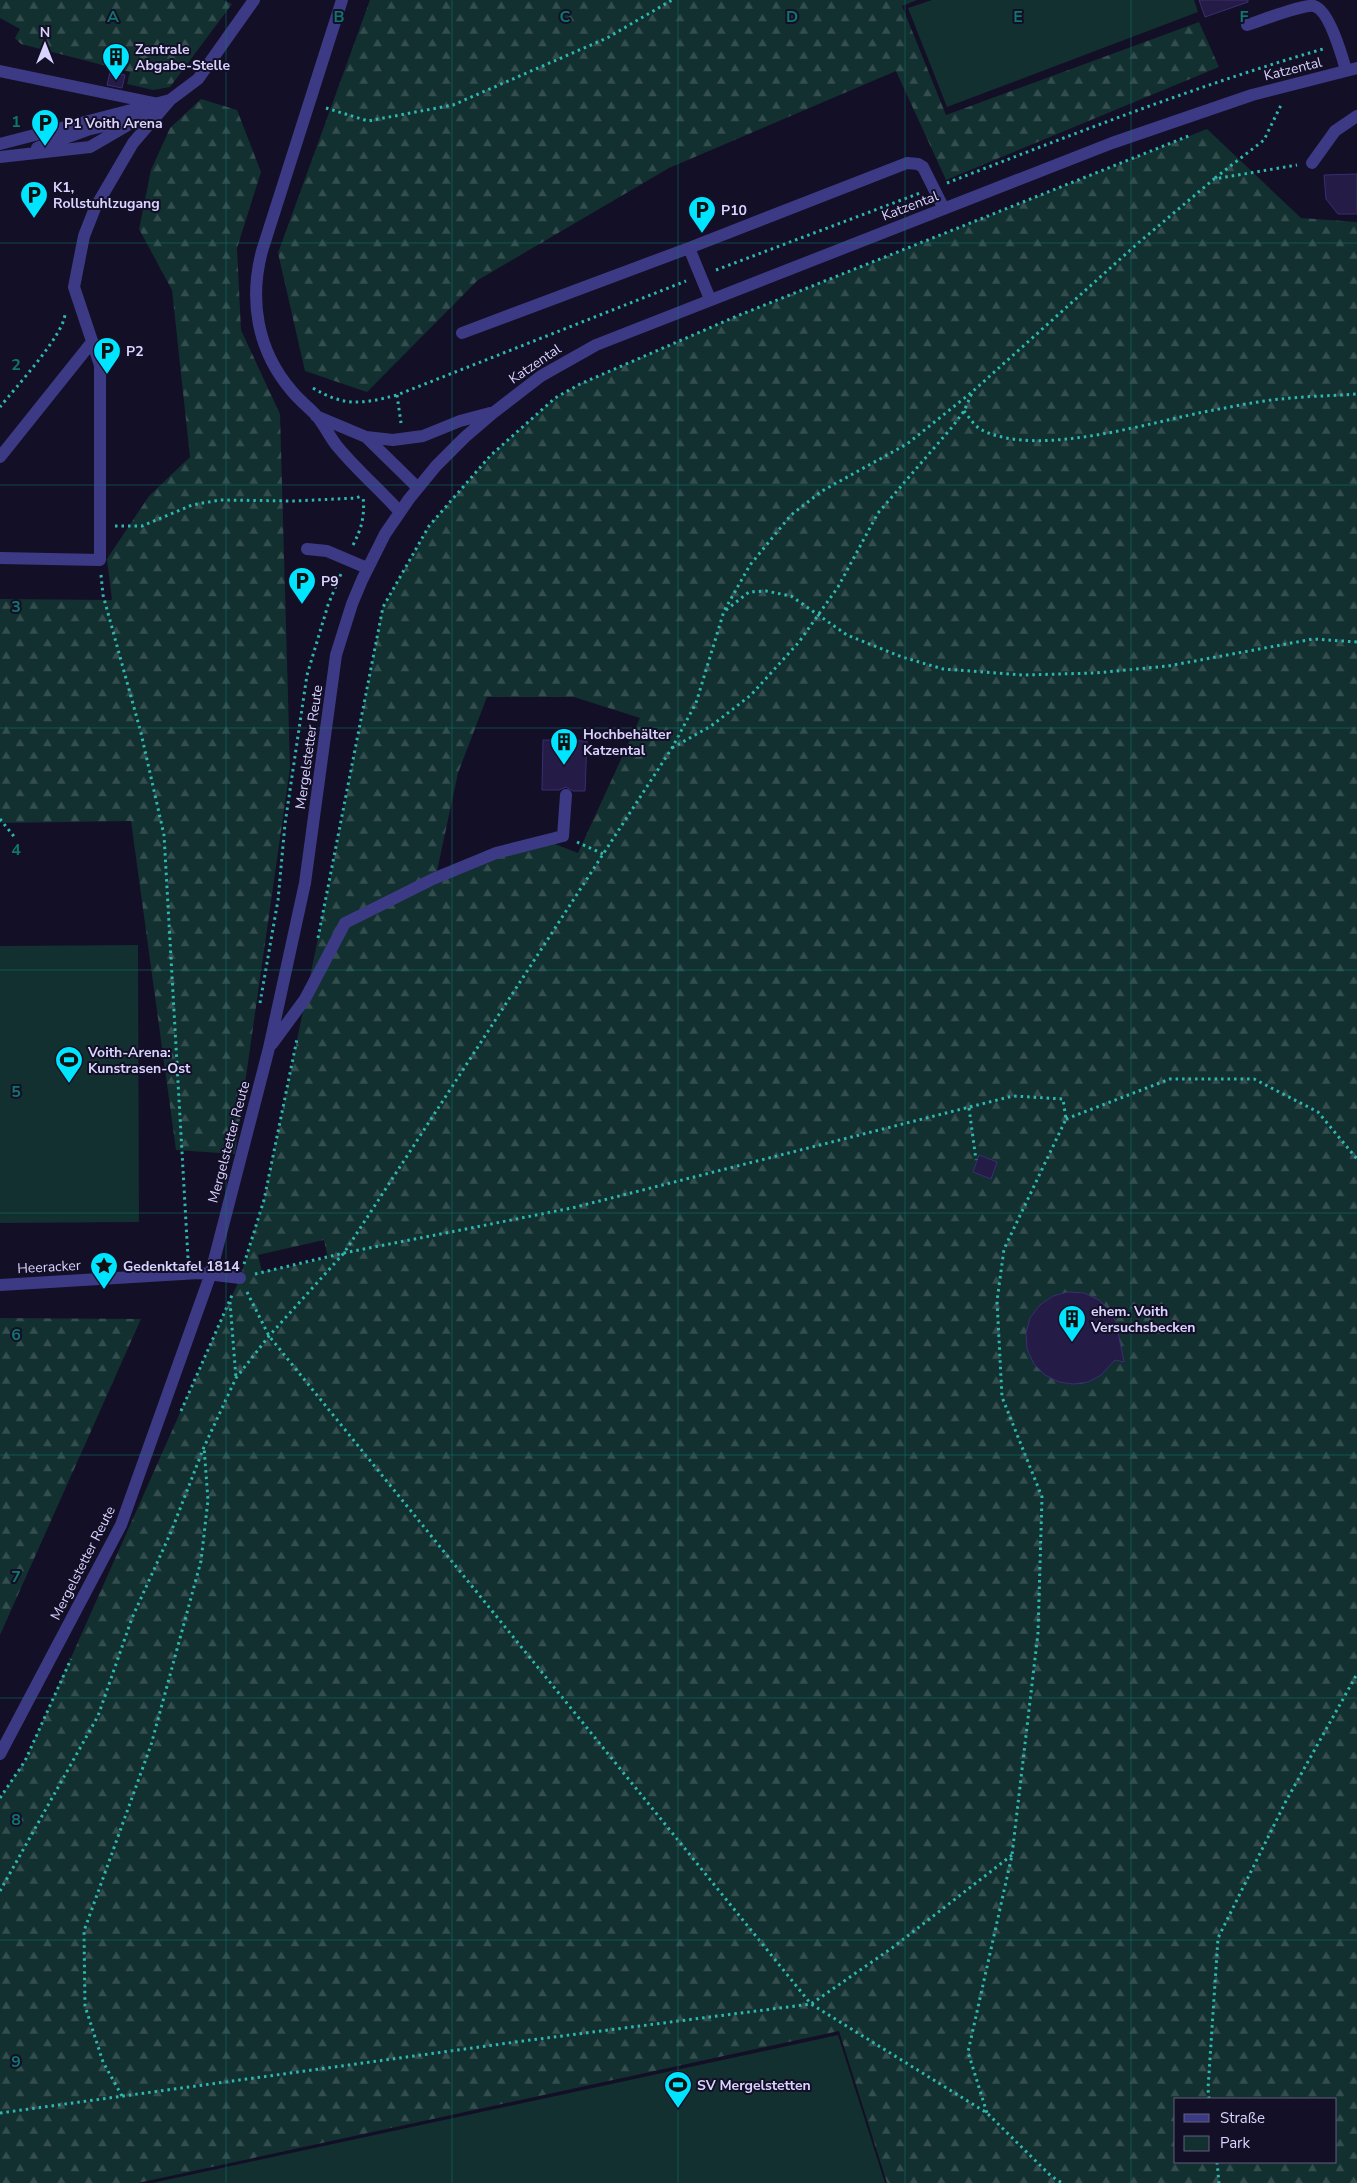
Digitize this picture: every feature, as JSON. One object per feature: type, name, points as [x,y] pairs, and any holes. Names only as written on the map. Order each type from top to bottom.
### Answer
[{"type":"street","points":[[0,157],[90,147],[170,100],[198,80],[254,0]]},
{"type":"street","name":"Katzental","points":[[342,0],[262,251],[256,282],[256,316],[264,345],[274,366],[290,389],[316,415],[336,444],[400,512],[418,488],[465,437],[493,413],[541,376],[612,338],[1112,143],[1195,113],[1284,86],[1352,69]]},
{"type":"street","points":[[1247,25],[1312,6],[1323,13],[1352,69]]},
{"type":"street","points":[[0,71],[157,104]]},
{"type":"street","points":[[0,144],[170,100]]},
{"type":"street","points":[[0,558],[100,560],[100,365],[74,287],[84,236],[95,208],[133,143],[170,100]]},
{"type":"street","points":[[1312,163],[1335,131],[1357,116]]},
{"type":"street","points":[[462,333],[689,248],[907,163],[918,164],[923,167],[944,208]]},
{"type":"street","points":[[689,248],[710,299]]},
{"type":"street","points":[[0,457],[92,342]]},
{"type":"street","name":"Katzental","points":[[316,415],[366,437],[403,440],[423,436],[460,422],[493,413]]},
{"type":"street","name":"Katzental","points":[[366,437],[418,488]]},
{"type":"street","name":"Mergelstetter Reute","points":[[0,1754],[121,1525],[210,1276],[269,1048],[305,883],[336,655],[352,604],[367,568],[385,534],[400,512]]},
{"type":"street","points":[[308,550],[327,552],[367,568]]},
{"type":"street","points":[[269,1048],[305,999],[345,923],[433,879],[496,853],[562,836],[566,795]]},
{"type":"street","name":"Heeracker","points":[[0,1285],[189,1274],[240,1278]]},
{"type":"path","points":[[326,108],[368,121],[453,105],[607,38],[672,0]]},
{"type":"path","points":[[310,386],[330,398],[349,402],[378,400],[397,395],[700,276],[1103,123],[1247,72],[1339,45]]},
{"type":"path","points":[[323,117],[329,99]]},
{"type":"path","points":[[0,1891],[98,1716],[132,1618],[171,1532],[204,1447],[236,1378],[269,1336],[344,1253],[672,748],[696,703],[724,611],[750,564],[791,515],[822,491],[907,444],[972,392],[1137,244],[1214,179],[1264,140],[1282,102]]},
{"type":"path","points":[[317,942],[383,607],[430,526],[490,456],[533,416],[555,398],[580,384],[711,327],[1198,132]]},
{"type":"path","points":[[1214,179],[1312,163]]},
{"type":"path","points":[[0,407],[57,335],[65,319],[65,311]]},
{"type":"path","points":[[672,748],[711,726],[751,695],[799,642],[838,587],[878,513],[936,447],[964,411],[972,392]]},
{"type":"path","points":[[964,411],[980,430],[1000,437],[1024,440],[1051,440],[1132,430],[1197,413],[1280,399],[1357,394]]},
{"type":"path","points":[[397,395],[403,440]]},
{"type":"path","points":[[259,1010],[278,900],[285,824],[307,676],[328,605],[361,529],[364,514],[363,495]]},
{"type":"path","points":[[100,526],[142,526],[192,505],[220,500],[295,501],[356,498]]},
{"type":"path","points":[[100,560],[103,595],[141,733],[164,835],[189,1274]]},
{"type":"path","points":[[724,611],[748,592],[766,591],[791,596],[847,635],[902,657],[943,669],[1023,675],[1095,674],[1168,666],[1313,639],[1357,642]]},
{"type":"path","points":[[0,818],[16,839]]},
{"type":"path","points":[[562,836],[603,854]]},
{"type":"path","points":[[297,1037],[264,1200],[240,1278],[269,1336],[811,2004],[986,2114],[1051,2176],[1062,2183]]},
{"type":"path","points":[[1066,1119],[1170,1079],[1254,1079],[1318,1112],[1357,1159]]},
{"type":"path","points":[[240,1278],[344,1253],[572,1208],[1013,1096],[1063,1099],[1066,1119],[1004,1249],[997,1300],[1002,1398],[1042,1497],[1038,1633],[1012,1855],[968,2052],[986,2114]]},
{"type":"path","points":[[969,1108],[976,1160]]},
{"type":"path","points":[[230,1300],[236,1378]]},
{"type":"path","points":[[122,2096],[103,2062],[85,2006],[84,1931],[150,1745],[201,1561],[208,1500],[204,1447]]},
{"type":"path","points":[[1209,2098],[1218,1938],[1286,1801],[1357,1674]]},
{"type":"path","points":[[0,2113],[811,2004],[892,1948],[1012,1855]]},
{"type":"path","points":[[1217,2163],[1219,2183]]},
{"type":"green space","points":[[0,0],[223,0],[232,4],[170,87],[153,90],[127,84],[130,72],[21,44],[15,38],[20,29],[0,18]]},
{"type":"green space","points":[[370,0],[917,0],[902,6],[946,115],[1199,22],[1219,67],[946,180],[896,71],[669,168],[478,280],[367,392],[305,371],[278,253]]},
{"type":"green space","points":[[932,0],[1194,0],[1198,12],[947,107],[908,8]]},
{"type":"green space","points":[[201,99],[237,110],[261,172],[237,248],[241,330],[280,414],[290,768],[235,1154],[176,1150],[131,821],[0,823],[0,599],[112,600],[107,559],[149,496],[190,457],[172,290],[139,229],[151,170],[170,128]]},
{"type":"green space","points":[[1207,129],[1301,218],[1357,222],[1357,2183],[887,2183],[839,2031],[138,2183],[0,2183],[0,1798],[25,1761],[240,1278],[264,1200],[331,875],[383,607],[429,526],[490,456],[555,398],[580,384],[737,316]],"holes":[[[487,697],[574,697],[640,718],[578,853],[542,839],[437,871],[458,773]],[[324,1240],[328,1258],[262,1272],[258,1255]]]},
{"type":"green space","name":"Voith-Arena: Kunstrasen-Ost","points":[[138,945],[139,1222],[0,1223],[0,946]]},
{"type":"green space","points":[[0,1318],[141,1319],[0,1635]]},
{"type":"green space","name":"SV Mergelstetten","points":[[838,2035],[885,2183],[152,2183]]},
{"type":"building","points":[[1199,0],[1248,0],[1248,2],[1205,17]]},
{"type":"building","name":"Zentrale Abgabe-Stelle","points":[[110,72],[125,75],[122,88],[107,85]]},
{"type":"building","points":[[1357,174],[1357,214],[1338,214],[1326,199],[1324,175]]},
{"type":"building","name":"Hochbehälter Katzental","points":[[543,740],[587,741],[585,791],[573,791],[566,787],[559,790],[542,790]]},
{"type":"building","points":[[979,1155],[997,1162],[991,1179],[973,1172]]},
{"type":"building","name":"ehem. Voith Versuchsbecken","points":[[1068,1292],[1084,1293],[1099,1300],[1109,1310],[1116,1322],[1124,1362],[1115,1360],[1101,1375],[1088,1382],[1073,1384],[1059,1382],[1045,1375],[1034,1364],[1027,1349],[1026,1333],[1030,1318],[1040,1305],[1053,1296]]},
{"type":"place","name":"Zentrale Abgabe-Stelle","points":[[116,81]]},
{"type":"place","name":"P1 Voith Arena","points":[[45,147]]},
{"type":"place","name":"K1, Rollstuhlzugang","points":[[34,219]]},
{"type":"place","name":"P10","points":[[702,234]]},
{"type":"place","name":"P2","points":[[107,375]]},
{"type":"place","name":"P9","points":[[302,605]]},
{"type":"place","name":"Hochbehälter Katzental","points":[[564,766]]},
{"type":"place","name":"Voith-Arena: Kunstrasen-Ost","points":[[69,1084]]},
{"type":"place","name":"Gedenktafel 1814","points":[[104,1290]]},
{"type":"place","name":"ehem. Voith Versuchsbecken","points":[[1072,1343]]},
{"type":"place","name":"SV Mergelstetten","points":[[678,2109]]}]
